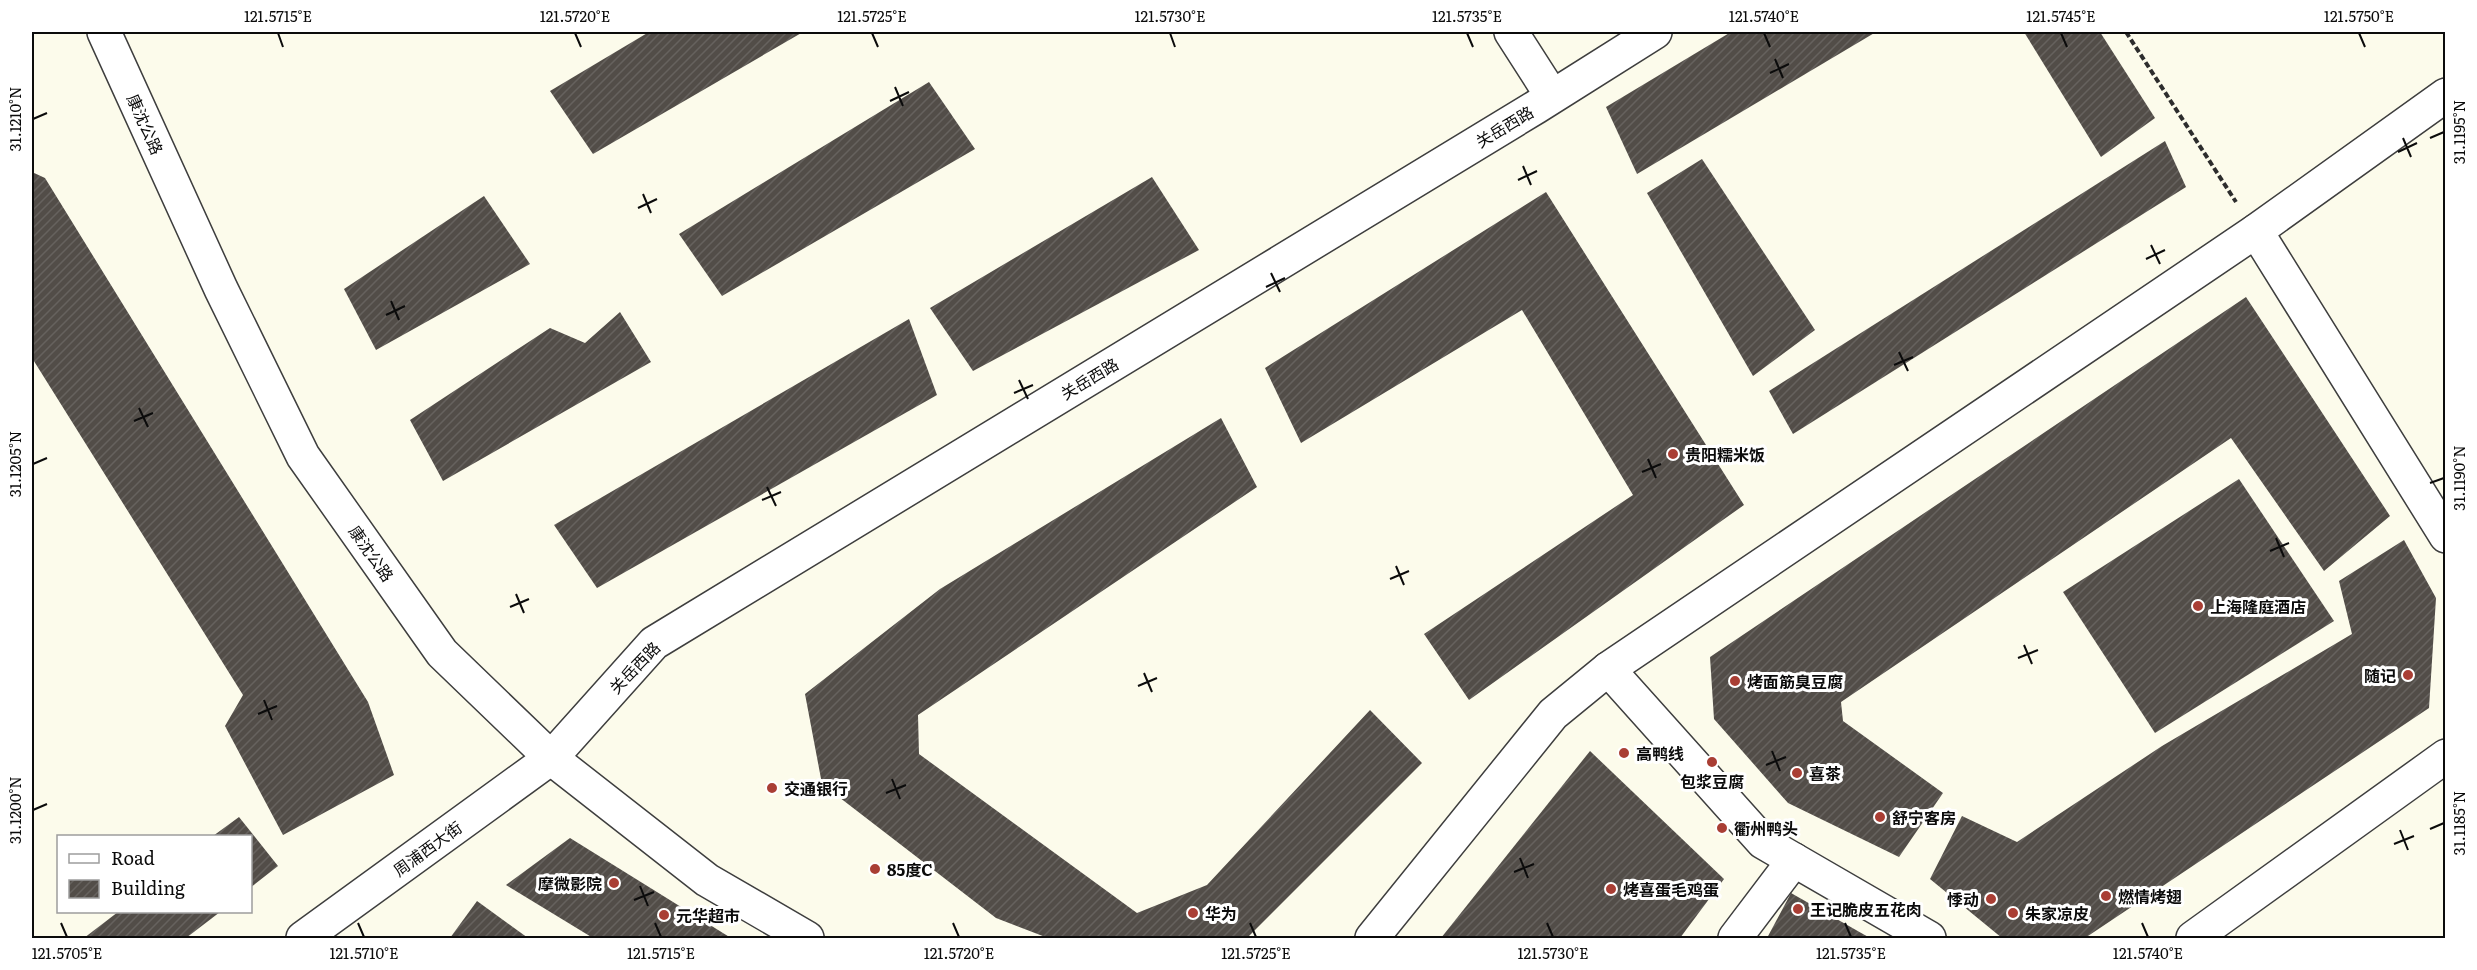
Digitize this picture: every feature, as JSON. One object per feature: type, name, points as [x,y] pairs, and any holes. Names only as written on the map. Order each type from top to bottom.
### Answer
[{"type":"street","name":"康沈公路","points":[[104,32],[221,289],[303,456],[442,652],[551,758],[707,880],[807,939]]},
{"type":"street","points":[[1511,32],[1552,96]]},
{"type":"street","name":"关岳西路","points":[[551,758],[654,643],[1655,32]]},
{"type":"street","points":[[1372,939],[1553,714],[1608,669],[2256,231],[2445,95]]},
{"type":"street","points":[[2256,231],[2445,536]]},
{"type":"street","points":[[1608,669],[1763,842],[1929,939]]},
{"type":"street","points":[[2193,939],[2445,756]]},
{"type":"street","name":"周浦西大街","points":[[303,939],[551,758]]},
{"type":"street","points":[[1735,939],[1794,860]]},
{"type":"path","points":[[2126,32],[2256,231]]},
{"type":"building","points":[[649,32],[803,32],[593,154],[550,91]]},
{"type":"building","points":[[1731,32],[1876,32],[1637,174],[1606,107]]},
{"type":"building","points":[[2024,32],[2100,32],[2155,118],[2101,157]]},
{"type":"building","points":[[929,82],[975,149],[722,296],[679,234]]},
{"type":"building","points":[[2165,141],[2186,187],[1793,434],[1769,391]]},
{"type":"building","points":[[1702,159],[1815,330],[1753,376],[1647,193]]},
{"type":"building","points":[[32,172],[45,178],[368,702],[394,775],[283,835],[225,726],[243,695],[32,358]]},
{"type":"building","points":[[1152,177],[1199,250],[973,371],[930,308]]},
{"type":"building","points":[[1546,192],[1744,505],[1469,700],[1424,634],[1633,495],[1522,310],[1301,443],[1265,368]]},
{"type":"building","points":[[484,196],[530,264],[376,350],[344,289]]},
{"type":"building","points":[[2246,297],[2390,516],[2324,571],[2231,438],[1841,702],[1843,721],[1943,793],[1899,857],[1788,803],[1714,719],[1710,657]]},
{"type":"building","points":[[620,312],[651,362],[443,481],[410,420],[550,328],[585,343]]},
{"type":"building","points":[[909,319],[937,395],[597,588],[554,525]]},
{"type":"building","points":[[1221,418],[1257,487],[918,715],[919,754],[1137,913],[1207,885],[1370,710],[1422,763],[1248,937],[1048,938],[996,918],[822,784],[805,694],[940,589]]},
{"type":"building","name":"上海隆庭酒店","points":[[2239,479],[2334,621],[2155,733],[2063,592]]},
{"type":"building","points":[[2404,540],[2436,598],[2429,708],[2085,938],[2002,938],[1930,879],[1962,816],[2017,842],[2162,746],[2352,634],[2339,581]]},
{"type":"building","points":[[1590,751],[1724,879],[1680,938],[1441,938]]},
{"type":"building","points":[[239,817],[278,866],[252,886],[252,835],[214,835]]},
{"type":"building","points":[[570,838],[731,938],[593,938],[506,885]]},
{"type":"building","points":[[1791,893],[1870,938],[1767,938]]},
{"type":"building","points":[[477,901],[528,938],[450,938]]},
{"type":"building","points":[[117,913],[219,913],[186,938],[84,938]]},
{"type":"place","name":"贵阳糯米饭","points":[[1673,454]]},
{"type":"place","name":"上海隆庭酒店","points":[[2198,606]]},
{"type":"place","name":"随记","points":[[2408,675]]},
{"type":"place","name":"烤面筋臭豆腐","points":[[1735,681]]},
{"type":"place","name":"高鸭线","points":[[1624,753]]},
{"type":"place","name":"包浆豆腐","points":[[1712,762]]},
{"type":"place","name":"喜茶","points":[[1797,773]]},
{"type":"place","name":"交通银行","points":[[772,788]]},
{"type":"place","name":"舒宁客房","points":[[1880,817]]},
{"type":"place","name":"衢州鸭头","points":[[1722,828]]},
{"type":"place","name":"85度C","points":[[875,869]]},
{"type":"place","name":"摩微影院","points":[[614,883]]},
{"type":"place","name":"烤喜蛋毛鸡蛋","points":[[1611,889]]},
{"type":"place","name":"燃情烤翅","points":[[2106,896]]},
{"type":"place","name":"悸动","points":[[1991,899]]},
{"type":"place","name":"王记脆皮五花肉","points":[[1798,909]]},
{"type":"place","name":"华为","points":[[1193,913]]},
{"type":"place","name":"朱家凉皮","points":[[2013,913]]},
{"type":"place","name":"元华超市","points":[[664,915]]}]
